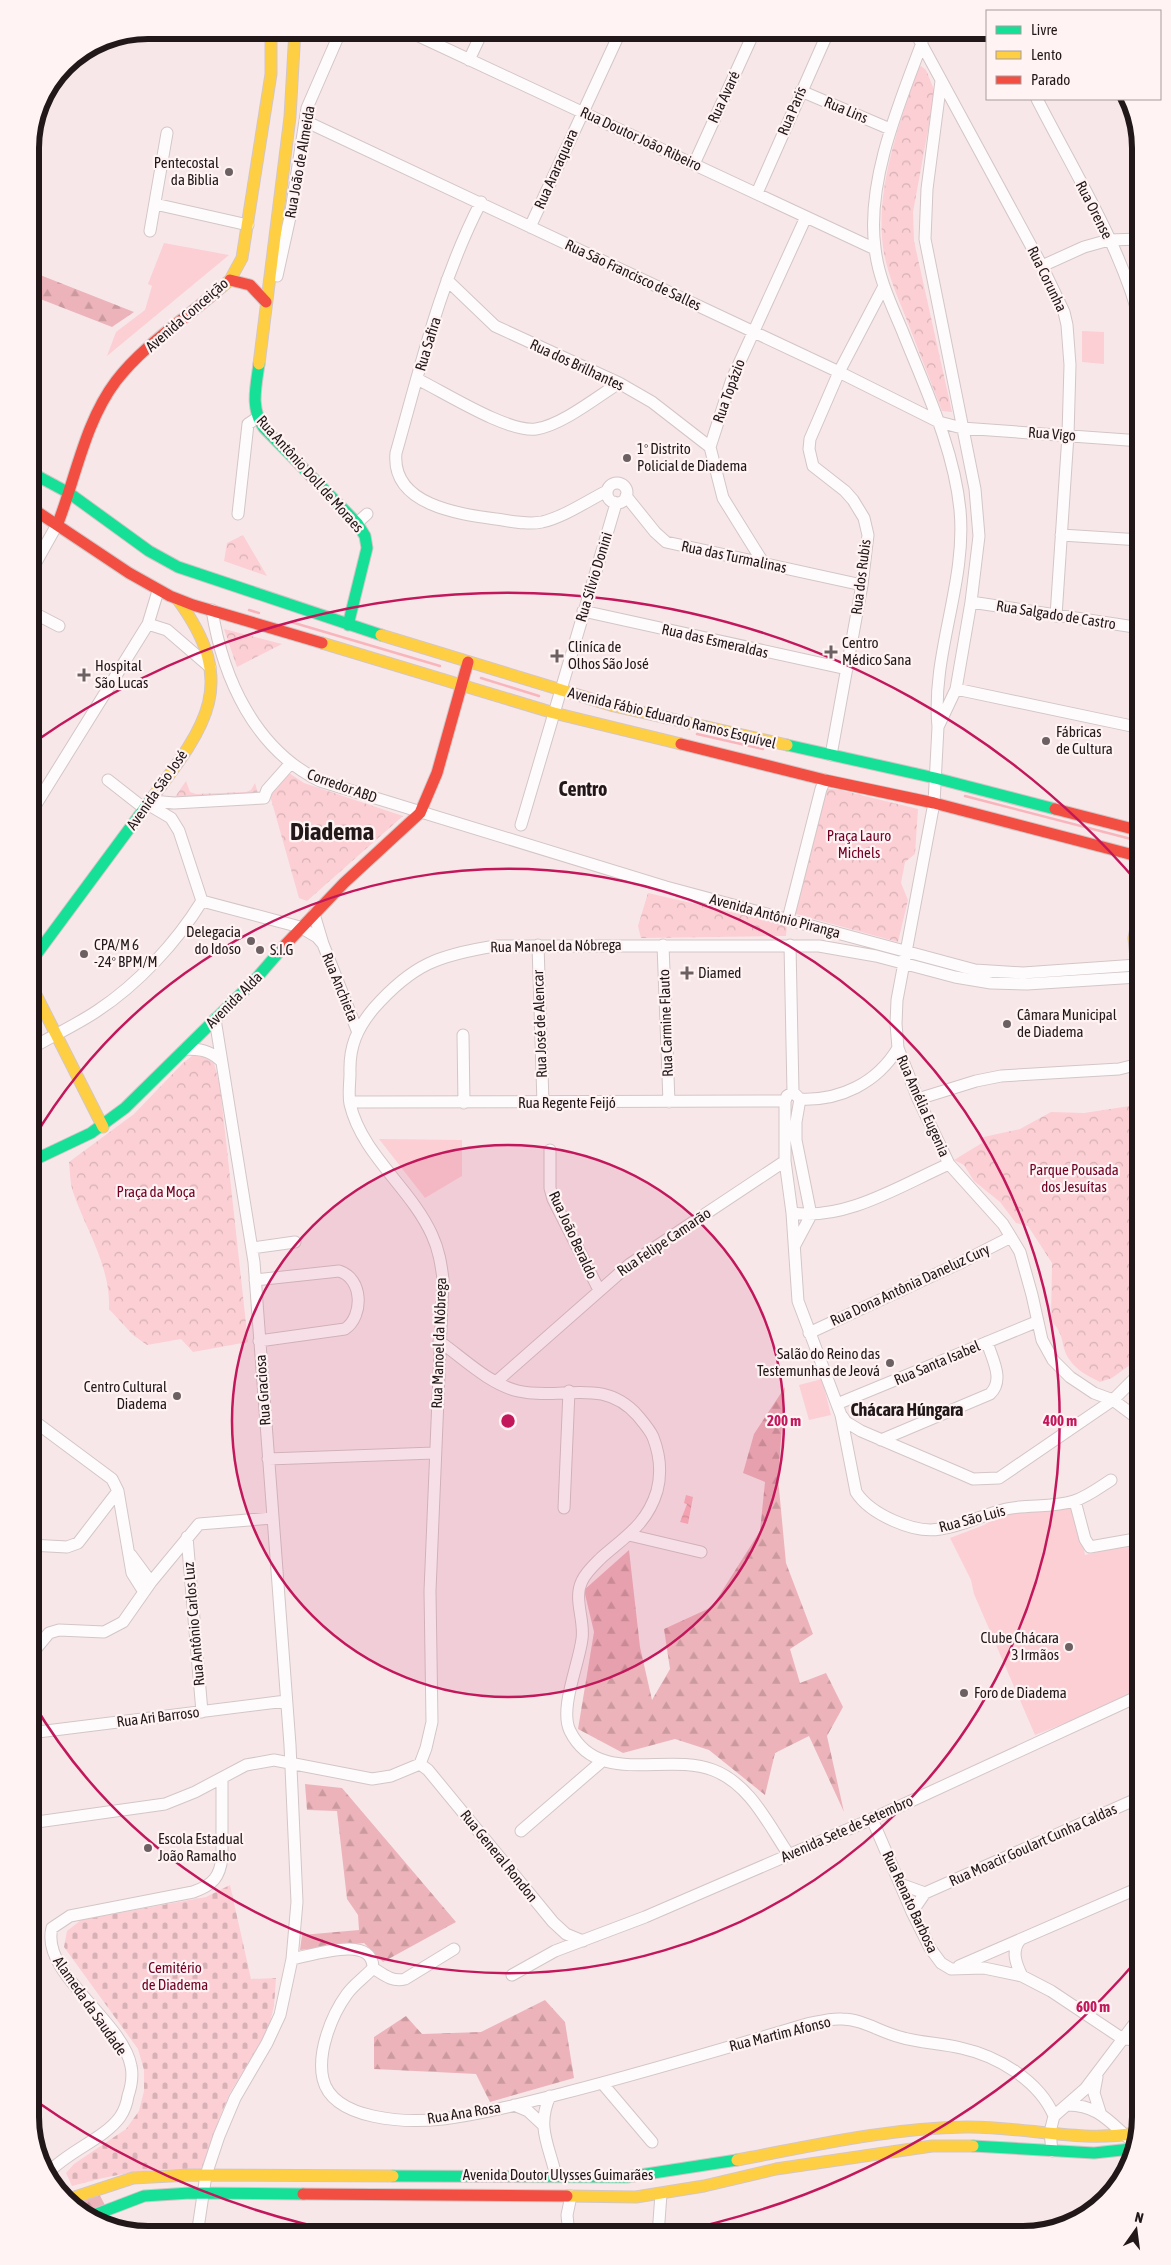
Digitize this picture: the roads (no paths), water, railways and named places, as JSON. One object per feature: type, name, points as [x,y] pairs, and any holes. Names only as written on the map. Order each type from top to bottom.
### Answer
[{"type":"main road","name":"Avenida Conceição","points":[[58,523],[96,420],[115,380],[128,366],[230,280],[245,250],[271,74],[271,39]]},
{"type":"main road","points":[[266,299],[290,118],[294,39]]},
{"type":"main road","points":[[246,282],[244,273],[253,236],[248,225]]},
{"type":"main road","points":[[230,280],[246,282],[256,288],[266,299]]},
{"type":"main road","name":"Rua Antônio Doll de Moraes","points":[[266,299],[254,402],[257,418],[357,523],[365,536],[367,548],[348,625]]},
{"type":"main road","name":"Avenida Fábio Eduardo Ramos Esquível","points":[[39,477],[69,493],[149,551],[178,567],[210,580],[348,625],[623,709],[934,778],[1132,828]]},
{"type":"main road","name":"Avenida Fábio Eduardo Ramos Esquível","points":[[39,512],[58,523],[125,572],[178,600],[554,713],[825,780],[934,804],[1132,855]]},
{"type":"main road","name":"Avenida São José","points":[[39,951],[148,805],[184,753],[206,708],[213,686],[210,667],[200,634],[178,600]]},
{"type":"main road","points":[[420,813],[436,773],[468,662]]},
{"type":"main road","points":[[819,765],[826,763],[831,755]]},
{"type":"main road","points":[[755,762],[774,756],[789,759]]},
{"type":"main road","name":"Avenida Alda","points":[[39,1158],[82,1140],[103,1127],[254,981],[300,927],[420,813]]},
{"type":"main road","points":[[39,1001],[103,1127]]},
{"type":"main road","name":"Avenida Doutor Ulysses Guimarães","points":[[75,2197],[133,2178],[206,2175],[627,2177],[663,2174],[772,2152],[927,2129],[990,2127],[1107,2138],[1130,2137]]},
{"type":"main road","name":"Avenida Doutor Ulysses Guimarães","points":[[97,2214],[144,2196],[204,2194],[636,2197],[704,2186],[776,2169],[932,2146],[980,2146],[1094,2153],[1127,2149]]},
{"type":"main road","points":[[462,2195],[535,2189],[556,2176]]},
{"type":"main road","points":[[571,2196],[586,2186],[627,2177]]},
{"type":"street","points":[[290,118],[299,81],[301,39]]},
{"type":"street","name":"Rua João de Almeida","points":[[266,299],[275,284],[284,248],[305,121],[316,87],[337,39]]},
{"type":"street","name":"Rua Doutor João Ribeiro","points":[[425,39],[875,249]]},
{"type":"street","points":[[469,60],[479,39]]},
{"type":"street","name":"Rua Araraquara","points":[[530,226],[617,39]]},
{"type":"street","name":"Rua Avaré","points":[[694,164],[751,39]]},
{"type":"street","name":"Rua Paris","points":[[758,193],[824,39]]},
{"type":"street","name":"Rua Corunha","points":[[920,39],[1042,266],[1064,312],[1067,325],[1070,365],[1068,435],[1056,616]]},
{"type":"street","points":[[922,43],[890,129],[875,212],[875,249],[884,286],[938,422],[958,491],[962,536],[936,706],[938,727]]},
{"type":"street","points":[[938,727],[956,689],[957,671],[970,602],[978,536],[978,516],[925,239],[927,189],[942,81]]},
{"type":"street","name":"Rua Lins","points":[[801,91],[890,129]]},
{"type":"street","name":"Rua Orense","points":[[1038,100],[1109,240],[1132,298]]},
{"type":"street","name":"Rua São Francisco de Salles","points":[[305,121],[753,331],[938,422],[962,428]]},
{"type":"street","points":[[150,230],[167,133]]},
{"type":"street","name":"Rua Safira","points":[[481,202],[465,232],[447,280],[417,379],[395,464],[396,470],[409,488],[424,501],[444,510],[528,523],[550,519],[607,491]]},
{"type":"street","points":[[155,204],[248,225]]},
{"type":"street","name":"Rua Topázio","points":[[710,447],[732,379],[806,217]]},
{"type":"street","points":[[1042,266],[1084,248],[1109,240],[1132,239]]},
{"type":"street","name":"Rua dos Brilhantes","points":[[447,280],[495,326],[619,383],[652,402],[710,447]]},
{"type":"street","name":"Rua dos Rubis","points":[[831,755],[862,585],[868,540],[864,518],[860,510],[845,491],[813,466],[809,449],[810,438],[839,372],[884,286]]},
{"type":"street","points":[[417,379],[499,421],[527,429],[537,429],[562,419],[619,383]]},
{"type":"street","points":[[238,514],[248,424],[257,418]]},
{"type":"street","name":"Rua Vigo","points":[[962,428],[1132,440]]},
{"type":"street","points":[[710,447],[722,498],[764,564]]},
{"type":"street","points":[[619,483],[625,486],[626,496],[620,502],[614,502],[608,496],[607,491],[610,485],[619,483]]},
{"type":"street","name":"Rua das Turmalinas","points":[[626,496],[655,532],[666,542],[862,585]]},
{"type":"street","name":"Rua Sílvio Donini","points":[[521,826],[615,507],[614,502]]},
{"type":"street","points":[[357,523],[367,514]]},
{"type":"street","points":[[39,557],[58,523]]},
{"type":"street","points":[[1061,535],[1132,539]]},
{"type":"street","points":[[39,800],[148,624],[158,591]]},
{"type":"street","name":"Rua Salgado de Castro","points":[[970,602],[1132,627]]},
{"type":"street","name":"Corredor ABD","points":[[212,610],[220,648],[237,692],[256,725],[290,764],[326,784],[420,813]]},
{"type":"street","name":"Rua das Esmeraldas","points":[[583,611],[847,670]]},
{"type":"street","points":[[39,616],[58,626]]},
{"type":"street","points":[[148,624],[167,630],[210,667]]},
{"type":"street","points":[[941,668],[957,671]]},
{"type":"street","points":[[956,689],[1132,726]]},
{"type":"street","name":"Rua Amélia Eugenia","points":[[938,727],[934,804],[897,1000],[898,1048],[918,1099],[949,1164],[1003,1224],[1022,1261],[1032,1295],[1036,1322],[1042,1340],[1053,1360],[1070,1377],[1094,1393],[1113,1400],[1132,1415]]},
{"type":"street","points":[[148,805],[264,798],[267,790],[290,764]]},
{"type":"street","points":[[108,780],[171,818],[179,831],[202,902]]},
{"type":"street","points":[[788,919],[821,789],[825,780]]},
{"type":"street","name":"Avenida Antônio Piranga","points":[[420,813],[656,884],[788,919],[904,957],[955,977],[990,984],[1027,984],[1132,977]]},
{"type":"street","points":[[202,902],[300,927]]},
{"type":"street","points":[[39,1044],[97,1011],[121,993],[170,945],[202,902]]},
{"type":"street","name":"Rua Anchieta","points":[[314,914],[323,944],[357,1030]]},
{"type":"street","name":"Rua Anchieta","points":[[300,927],[317,937],[323,944]]},
{"type":"street","points":[[790,944],[797,1096],[796,1132],[811,1215],[795,1245]]},
{"type":"street","name":"Rua Manoel da Nóbrega","points":[[420,1764],[432,1722],[430,1591],[434,1453],[443,1279],[440,1257],[432,1234],[413,1204],[377,1158],[357,1124],[350,1102],[350,1063],[357,1030],[390,990],[419,967],[454,952],[495,946],[790,944],[904,957]]},
{"type":"street","name":"Rua José de Alencar","points":[[538,945],[543,1103]]},
{"type":"street","name":"Rua Carmine Flauto","points":[[663,945],[669,1102]]},
{"type":"street","name":"Avenida Antônio Piranga","points":[[904,957],[975,970],[1006,973],[1132,965]]},
{"type":"street","name":"Rua Graciosa","points":[[199,2226],[206,2175],[219,2136],[235,2098],[275,2028],[286,1992],[292,1959],[297,1902],[291,1763],[255,1280],[252,1248],[220,1060],[215,1019]]},
{"type":"street","points":[[463,1035],[464,1102]]},
{"type":"street","points":[[800,1162],[785,1161],[785,1101],[787,1096],[834,1096],[857,1088],[884,1067],[898,1048]]},
{"type":"street","points":[[184,1049],[205,1050],[213,1053],[220,1060]]},
{"type":"street","points":[[918,1099],[976,1081],[1002,1076],[1119,1069],[1132,1066]]},
{"type":"street","name":"Rua Regente Feijó","points":[[350,1102],[785,1101]]},
{"type":"street","name":"Rua João Beraldo","points":[[550,1150],[550,1188],[553,1199],[599,1290]]},
{"type":"street","name":"Rua São Luis","points":[[785,1161],[795,1245],[798,1301],[839,1409],[856,1492],[862,1502],[886,1518],[924,1529],[938,1530],[1008,1508],[1075,1501],[1111,1480]]},
{"type":"street","name":"Rua Felipe Camarão","points":[[496,1382],[630,1264],[785,1161]]},
{"type":"street","points":[[792,1213],[811,1215],[847,1209],[949,1164]]},
{"type":"street","name":"Rua Dona Antônia Daneluz Cury","points":[[809,1333],[962,1262],[1010,1237]]},
{"type":"street","points":[[252,1248],[294,1242]]},
{"type":"street","points":[[255,1280],[339,1270],[348,1273],[354,1281],[358,1306],[353,1324],[345,1330],[259,1341]]},
{"type":"street","name":"Rua Santa Isabel","points":[[839,1409],[1036,1322]]},
{"type":"street","points":[[439,1341],[496,1382],[518,1391],[545,1393],[569,1391],[619,1399],[630,1408],[652,1435],[661,1463],[657,1490],[650,1511],[639,1526],[591,1567],[581,1582],[578,1598],[583,1636],[566,1714],[568,1728],[582,1748],[601,1762],[686,1764],[714,1770],[733,1781],[751,1797],[789,1855]]},
{"type":"street","points":[[881,1440],[990,1394],[995,1390],[998,1374],[987,1342]]},
{"type":"street","points":[[839,1409],[846,1422],[881,1440],[973,1478],[998,1478],[1113,1400],[1132,1381]]},
{"type":"street","points":[[564,1508],[569,1391]]},
{"type":"street","points":[[39,1425],[106,1473],[112,1480],[118,1491],[132,1573],[144,1592]]},
{"type":"street","points":[[268,1459],[434,1453]]},
{"type":"street","points":[[39,1545],[67,1547],[78,1542],[118,1491]]},
{"type":"street","points":[[1075,1501],[1082,1530],[1090,1547],[1132,1540]]},
{"type":"street","points":[[39,1646],[50,1633],[60,1630],[104,1632],[124,1622],[151,1582],[199,1524],[272,1518]]},
{"type":"street","points":[[628,1535],[701,1552]]},
{"type":"street","name":"Rua Antônio Carlos Luz","points":[[187,1537],[202,1712]]},
{"type":"street","points":[[130,1554],[151,1582]]},
{"type":"street","name":"Avenida Sete de Setembro","points":[[512,1976],[555,1951],[583,1941],[872,1819],[1132,1700]]},
{"type":"street","name":"Rua Ari Barroso","points":[[39,1732],[286,1701]]},
{"type":"street","points":[[39,1822],[164,1804],[195,1792],[246,1765],[274,1760],[372,1780],[391,1776],[420,1764]]},
{"type":"street","points":[[521,1831],[601,1762]]},
{"type":"street","name":"Rua General Rondon","points":[[420,1764],[428,1770],[553,1922],[566,1934],[583,1941]]},
{"type":"street","name":"Alameda da Saudade","points":[[52,2169],[66,2156],[111,2127],[120,2117],[126,2105],[131,2079],[131,2065],[119,2042],[56,1961],[49,1938],[52,1928],[70,1916],[207,1888],[216,1880],[221,1869],[222,1778]]},
{"type":"street","name":"Rua Moacir Goulart Cunha Caldas","points":[[925,1892],[1132,1801]]},
{"type":"street","name":"Rua Renato Barbosa","points":[[872,1819],[912,1912],[936,1957],[951,1969]]},
{"type":"street","points":[[900,1884],[925,1892],[912,1912]]},
{"type":"street","points":[[951,1969],[1132,1891]]},
{"type":"street","name":"Avenida Sete de Setembro","points":[[555,1951],[566,1934]]},
{"type":"street","points":[[1020,1940],[1016,1945],[1015,1952],[1016,1962],[1022,1976]]},
{"type":"street","points":[[292,1959],[353,1948],[368,1952],[373,1959],[373,1968],[397,1981],[405,1979],[454,1949]]},
{"type":"street","name":"Rua Ana Rosa","points":[[373,1968],[348,1992],[332,2022],[322,2054],[322,2071],[325,2087],[340,2105],[354,2112],[406,2120],[441,2119],[514,2105]]},
{"type":"street","points":[[951,1969],[984,1968],[1022,1976],[1051,1990],[1123,2038],[1132,2039]]},
{"type":"street","name":"Rua Martim Afonso","points":[[514,2105],[602,2083],[807,2024],[841,2019],[854,2020],[899,2037],[963,2048],[1005,2065],[1039,2092],[1054,2116]]},
{"type":"street","points":[[1052,2151],[1050,2132],[1054,2116],[1068,2105],[1097,2075],[1132,2028]]},
{"type":"street","points":[[1097,2075],[1094,2093],[1100,2112]]},
{"type":"street","points":[[602,2083],[652,2142]]},
{"type":"street","points":[[550,2096],[544,2110],[542,2124],[556,2176]]},
{"type":"street","points":[[514,2105],[528,2111],[542,2124]]},
{"type":"street","points":[[1068,2105],[1089,2107],[1100,2112],[1130,2136]]},
{"type":"street","points":[[659,2226],[661,2194]]},
{"type":"street","points":[[569,2226],[568,2206],[571,2196]]},
{"type":"water","points":[[686,1495],[693,1497],[688,1524],[680,1522],[687,1504],[684,1503]]},
{"type":"waterway","points":[[249,610],[259,613]]},
{"type":"waterway","points":[[291,622],[440,666]]},
{"type":"waterway","points":[[481,678],[539,696]]},
{"type":"waterway","points":[[697,734],[763,749]]},
{"type":"waterway","points":[[965,796],[1132,839]]},
{"type":"place","name":"Pentecostal da Biblia","points":[[229,172]]},
{"type":"place","name":"1º Distrito Policial de Diadema","points":[[627,458]]},
{"type":"place","name":"Centro Médico Sana","points":[[831,652]]},
{"type":"place","name":"Cliníca de Olhos São José","points":[[557,656]]},
{"type":"place","name":"Hospital São Lucas","points":[[84,675]]},
{"type":"place","name":"Fábricas de Cultura","points":[[1046,741]]},
{"type":"place","name":"Delegacia do Idoso","points":[[251,941]]},
{"type":"place","name":"S.I.G","points":[[260,950]]},
{"type":"place","name":"CPA/M 6 -24º BPM/M","points":[[84,954]]},
{"type":"place","name":"Diamed","points":[[687,973]]},
{"type":"place","name":"Câmara Municipal de Diadema","points":[[1007,1024]]},
{"type":"place","name":"Salão do Reino das Testemunhas de Jeová","points":[[890,1363]]},
{"type":"place","name":"Centro Cultural Diadema","points":[[177,1396]]},
{"type":"place","name":"Clube Chácara 3 Irmãos","points":[[1069,1647]]},
{"type":"place","name":"Foro de Diadema","points":[[964,1693]]},
{"type":"place","name":"Escola Estadual João Ramalho","points":[[148,1848]]},
{"type":"district","name":"Centro","points":[[583,789]]},
{"type":"district","name":"Diadema","points":[[332,831]]},
{"type":"district","name":"Chácara Húngara","points":[[907,1410]]},
{"type":"park label","name":"Praça Lauro Michels","points":[[859,844]]},
{"type":"park label","name":"Parque Pousada dos Jesuítas","points":[[1074,1178]]},
{"type":"park label","name":"Praça da Moça","points":[[156,1192]]},
{"type":"park label","name":"Cemitério de Diadema","points":[[175,1976]]}]
